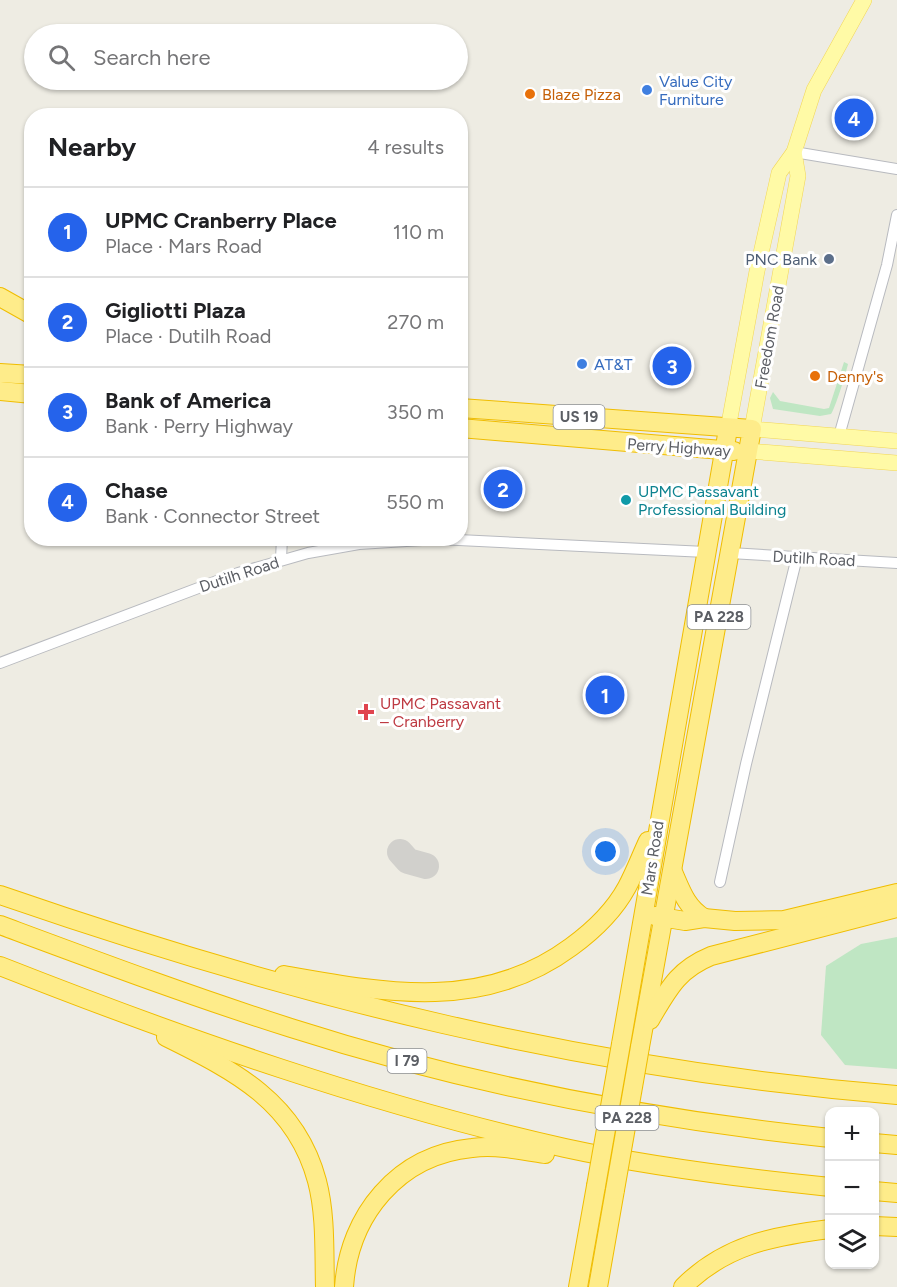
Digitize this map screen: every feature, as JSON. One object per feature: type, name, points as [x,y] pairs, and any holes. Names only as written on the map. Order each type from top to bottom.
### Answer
[{"type":"highway","points":[[0,297],[24,311]]},
{"type":"highway","points":[[0,302],[24,312]]},
{"type":"highway","points":[[0,373],[24,374]]},
{"type":"highway","points":[[0,391],[24,393]]},
{"type":"highway","name":"Perry Highway","points":[[468,409],[752,429]]},
{"type":"highway","name":"Perry Highway","points":[[468,429],[748,452]]},
{"type":"highway","name":"Mars Road","points":[[578,1287],[728,429]]},
{"type":"highway","name":"Freedom Road","points":[[748,452],[752,429]]},
{"type":"highway","name":"Mars Road","points":[[598,1287],[748,452]]},
{"type":"highway","points":[[200,959],[303,978],[400,991],[468,991],[519,978],[560,955],[606,916],[627,888],[659,814]]},
{"type":"highway","points":[[673,872],[685,899],[695,912],[704,918]]},
{"type":"highway","points":[[644,914],[685,921],[704,918],[735,921],[784,920],[897,893]]},
{"type":"highway","points":[[0,895],[308,992],[541,1047],[724,1076],[897,1095]]},
{"type":"highway","points":[[641,1039],[675,979],[691,964],[711,956],[897,908]]},
{"type":"highway","name":"I 79","points":[[0,926],[158,984],[293,1029],[405,1061],[566,1098],[688,1120],[825,1137]]},
{"type":"highway","points":[[0,966],[106,1007],[434,1114],[566,1148],[682,1169]]},
{"type":"highway","points":[[106,1007],[238,1075],[280,1110],[309,1157],[317,1182],[321,1206],[325,1287]]},
{"type":"highway","points":[[879,1143],[897,1145]]},
{"type":"highway","points":[[344,1287],[357,1232],[372,1204],[392,1182],[438,1155],[472,1148],[506,1148],[597,1163],[682,1169],[825,1186]]},
{"type":"highway","points":[[879,1191],[897,1193]]},
{"type":"highway","points":[[879,1226],[897,1227]]},
{"type":"highway","points":[[683,1287],[728,1253],[756,1241],[825,1230]]},
{"type":"main road","name":"Freedom Road","points":[[728,429],[757,271],[779,173],[794,152],[814,90],[864,0]]},
{"type":"main road","name":"Freedom Road","points":[[752,429],[798,176],[794,152]]},
{"type":"main road","name":"Perry Highway","points":[[752,429],[897,441]]},
{"type":"main road","name":"Perry Highway","points":[[748,452],[897,463]]},
{"type":"street","points":[[794,152],[897,169]]},
{"type":"street","points":[[839,436],[887,265],[897,215]]},
{"type":"street","name":"Dutilh Road","points":[[468,541],[706,552]]},
{"type":"street","points":[[281,560],[282,546]]},
{"type":"street","name":"Dutilh Road","points":[[0,663],[206,584],[281,560],[349,546]]},
{"type":"street","name":"Dutilh Road","points":[[730,553],[897,563]]},
{"type":"street","points":[[720,882],[746,764],[797,557]]},
{"type":"green space","points":[[844,362],[848,364],[831,414],[820,416],[773,409],[770,398],[773,392],[780,401],[829,408]]},
{"type":"green space","points":[[897,937],[897,1069],[845,1065],[821,1035],[826,966],[861,944]]},
{"type":"taxiway","points":[[400,852],[408,861],[426,866]]},
{"type":"place","name":"Value City Furniture","points":[[647,90]]},
{"type":"place","name":"Blaze Pizza","points":[[530,94]]},
{"type":"place","name":"Chase","points":[[854,118]]},
{"type":"place","name":"PNC Bank","points":[[829,259]]},
{"type":"place","name":"AT&T","points":[[582,364]]},
{"type":"place","name":"Bank of America","points":[[672,366]]},
{"type":"place","name":"Denny's","points":[[815,376]]},
{"type":"place","name":"Gigliotti Plaza","points":[[503,489]]},
{"type":"place","name":"UPMC Passavant Professional Building","points":[[626,500]]},
{"type":"place","name":"UPMC Cranberry Place","points":[[605,695]]},
{"type":"place","name":"UPMC Passavant – Cranberry","points":[[366,712]]}]
